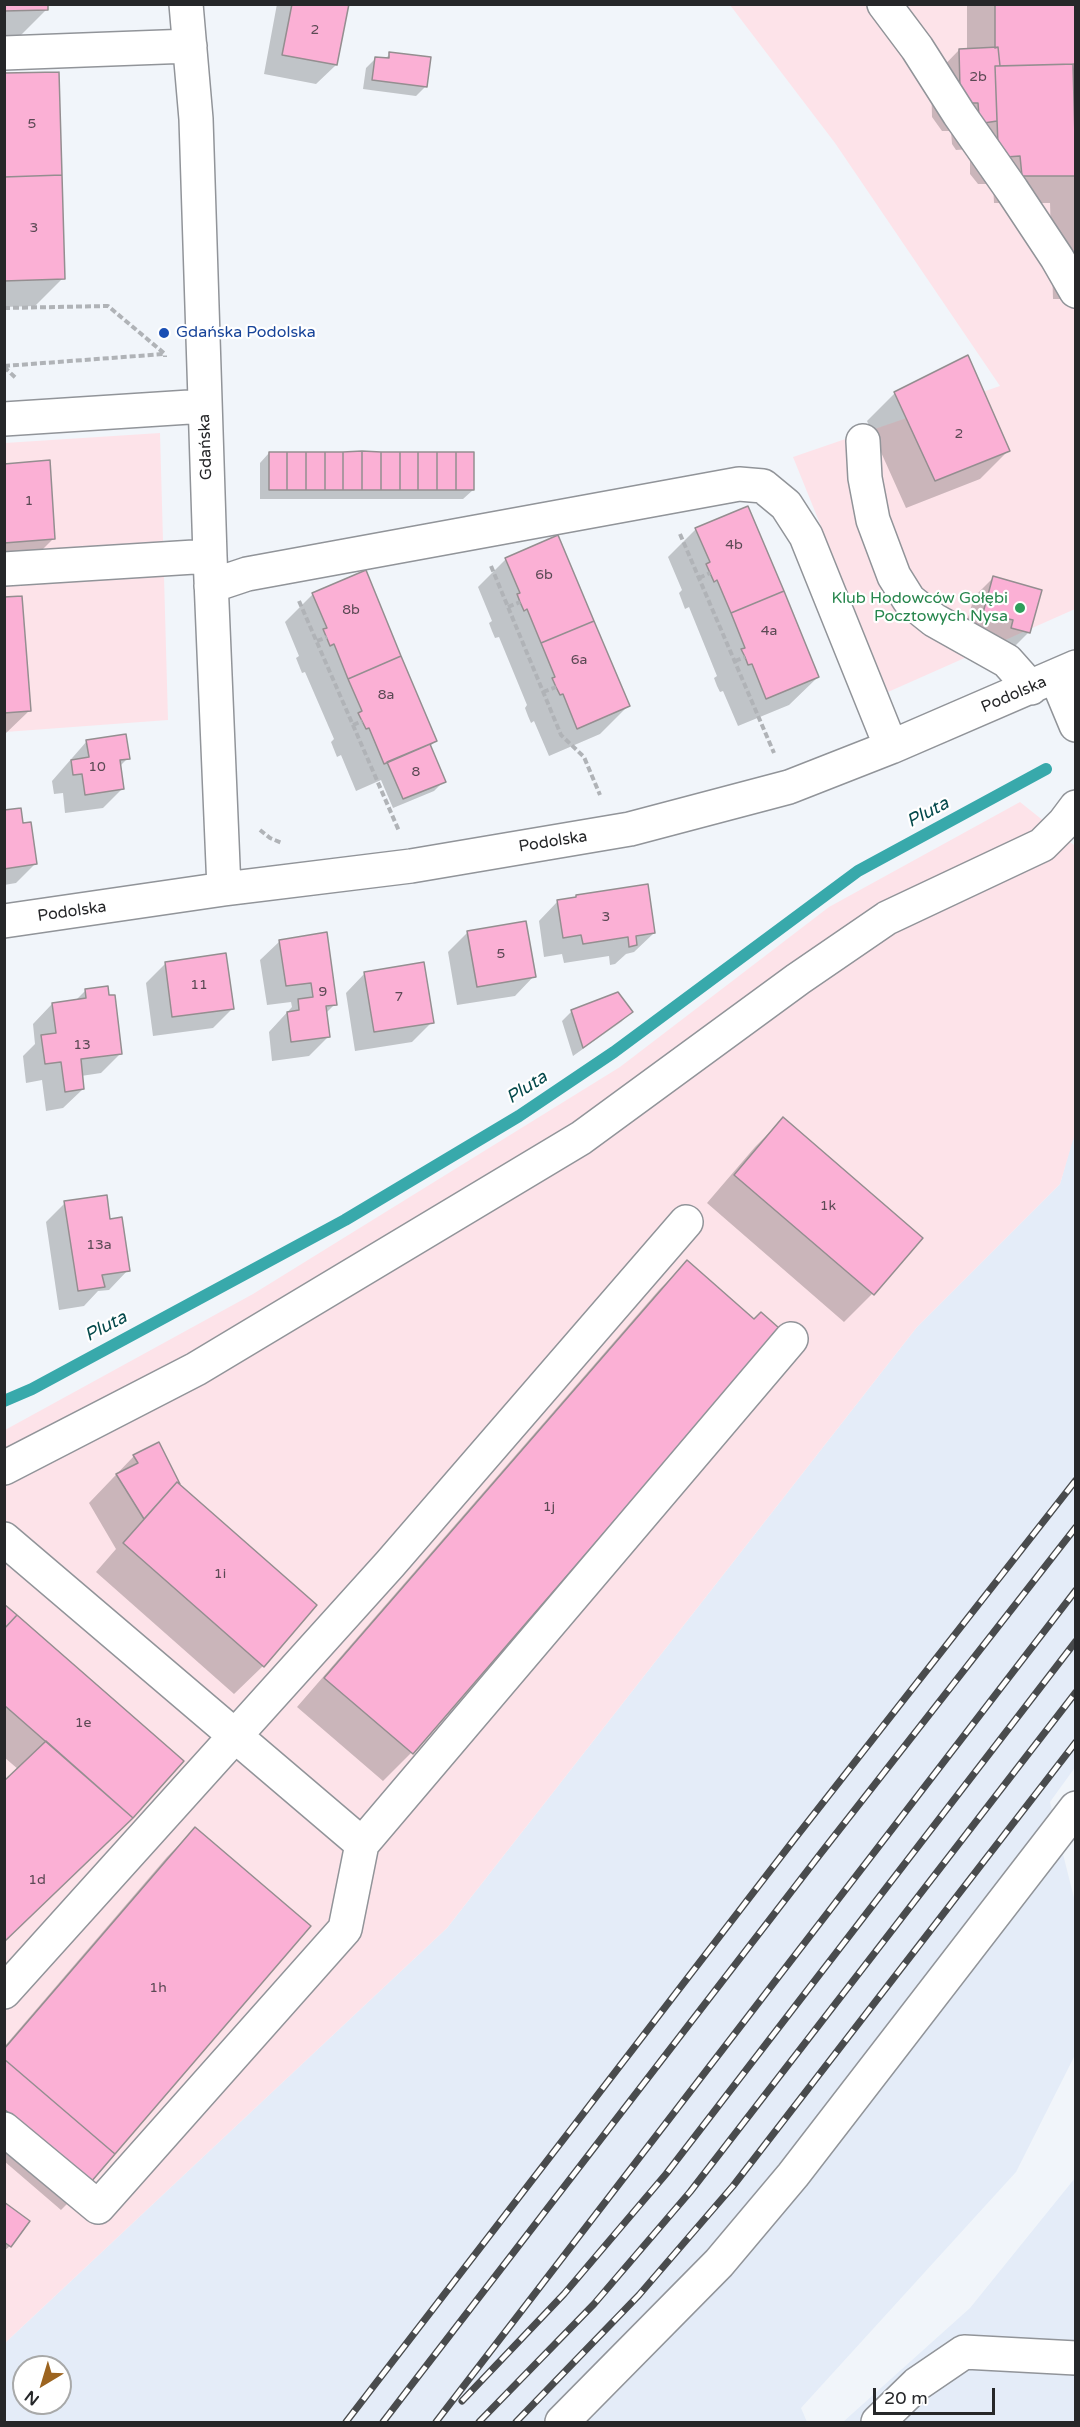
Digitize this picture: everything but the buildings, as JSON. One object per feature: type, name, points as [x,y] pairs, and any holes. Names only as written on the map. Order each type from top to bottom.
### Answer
[{"type":"street","name":"Gdańska","points":[[186,4],[196,119],[210,571],[224,890]]},
{"type":"street","points":[[884,4],[917,48],[959,114],[1058,258],[1076,291]]},
{"type":"street","points":[[4,53],[190,46]]},
{"type":"street","points":[[4,419],[205,406]]},
{"type":"street","points":[[863,441],[865,478],[873,520],[894,576],[909,600],[933,620],[1007,661],[1054,677],[1076,725]]},
{"type":"street","points":[[4,569],[210,571],[247,574],[739,484],[763,486],[786,505],[806,536],[891,747]]},
{"type":"street","name":"Podolska","points":[[4,921],[411,866],[615,832],[789,787],[891,747],[1054,677]]},
{"type":"street","points":[[4,1468],[196,1369],[581,1138],[788,986],[887,918],[1042,845],[1076,807]]},
{"type":"street","points":[[4,1992],[236,1738],[686,1222]]},
{"type":"street","points":[[4,2129],[98,2207],[345,1929],[362,1844],[791,1339]]},
{"type":"street","points":[[4,1539],[362,1844]]},
{"type":"street","points":[[562,2422],[718,2263],[793,2175],[1076,1808]]},
{"type":"street","points":[[878,2422],[917,2384],[964,2352],[1076,2358]]},
{"type":"path","points":[[4,308],[108,306],[165,354],[166,408]]},
{"type":"path","points":[[4,366],[203,351]]},
{"type":"path","points":[[664,498],[789,787]]},
{"type":"path","points":[[477,532],[561,735],[584,757],[615,832]]},
{"type":"path","points":[[285,567],[400,835],[389,836]]},
{"type":"path","points":[[699,578],[710,573]]},
{"type":"path","points":[[508,607],[520,602]]},
{"type":"path","points":[[317,642],[327,637]]},
{"type":"path","points":[[735,661],[745,657]]},
{"type":"path","points":[[543,692],[556,687]]},
{"type":"path","points":[[353,725],[362,721]]},
{"type":"path","points":[[254,825],[270,838],[289,846]]},
{"type":"shaded area","points":[[730,5],[1075,5],[1075,609],[888,692],[793,457],[1000,386],[835,143]]},
{"type":"shaded area","points":[[160,433],[168,720],[5,732],[5,443]]},
{"type":"shaded area","points":[[1020,802],[1075,846],[1076,1130],[1060,1184],[917,1327],[447,1928],[5,2343],[5,1430],[253,1294],[620,1067],[829,907]]},
{"type":"shaded area","points":[[1075,1130],[1076,1766],[1050,1802],[1075,1902],[1075,2055],[1016,2172],[801,2408],[807,2422],[5,2422],[5,2343],[447,1928],[917,1327],[1060,1184]]},
{"type":"shaded area","points":[[1075,2178],[1075,2422],[843,2422],[970,2308]]},
{"type":"waterway","name":"Pluta","points":[[4,1401],[32,1389],[345,1220],[519,1116],[614,1052],[858,871],[1046,769]]},
{"type":"railway","points":[[346,2422],[796,1837],[1076,1480]]},
{"type":"railway","points":[[383,2422],[821,1853],[1076,1527]]},
{"type":"railway","points":[[436,2422],[1076,1590]]},
{"type":"railway","points":[[462,2401],[564,2294],[666,2174],[1076,1641]]},
{"type":"railway","points":[[479,2422],[594,2304],[690,2192],[1076,1692]]},
{"type":"railway","points":[[516,2422],[639,2295],[733,2186],[1076,1742]]},
{"type":"place","name":"Gdańska Podolska","points":[[164,333]]},
{"type":"place","name":"Klub Hodowców Gołębi Pocztowych Nysa","points":[[1020,608]]}]
